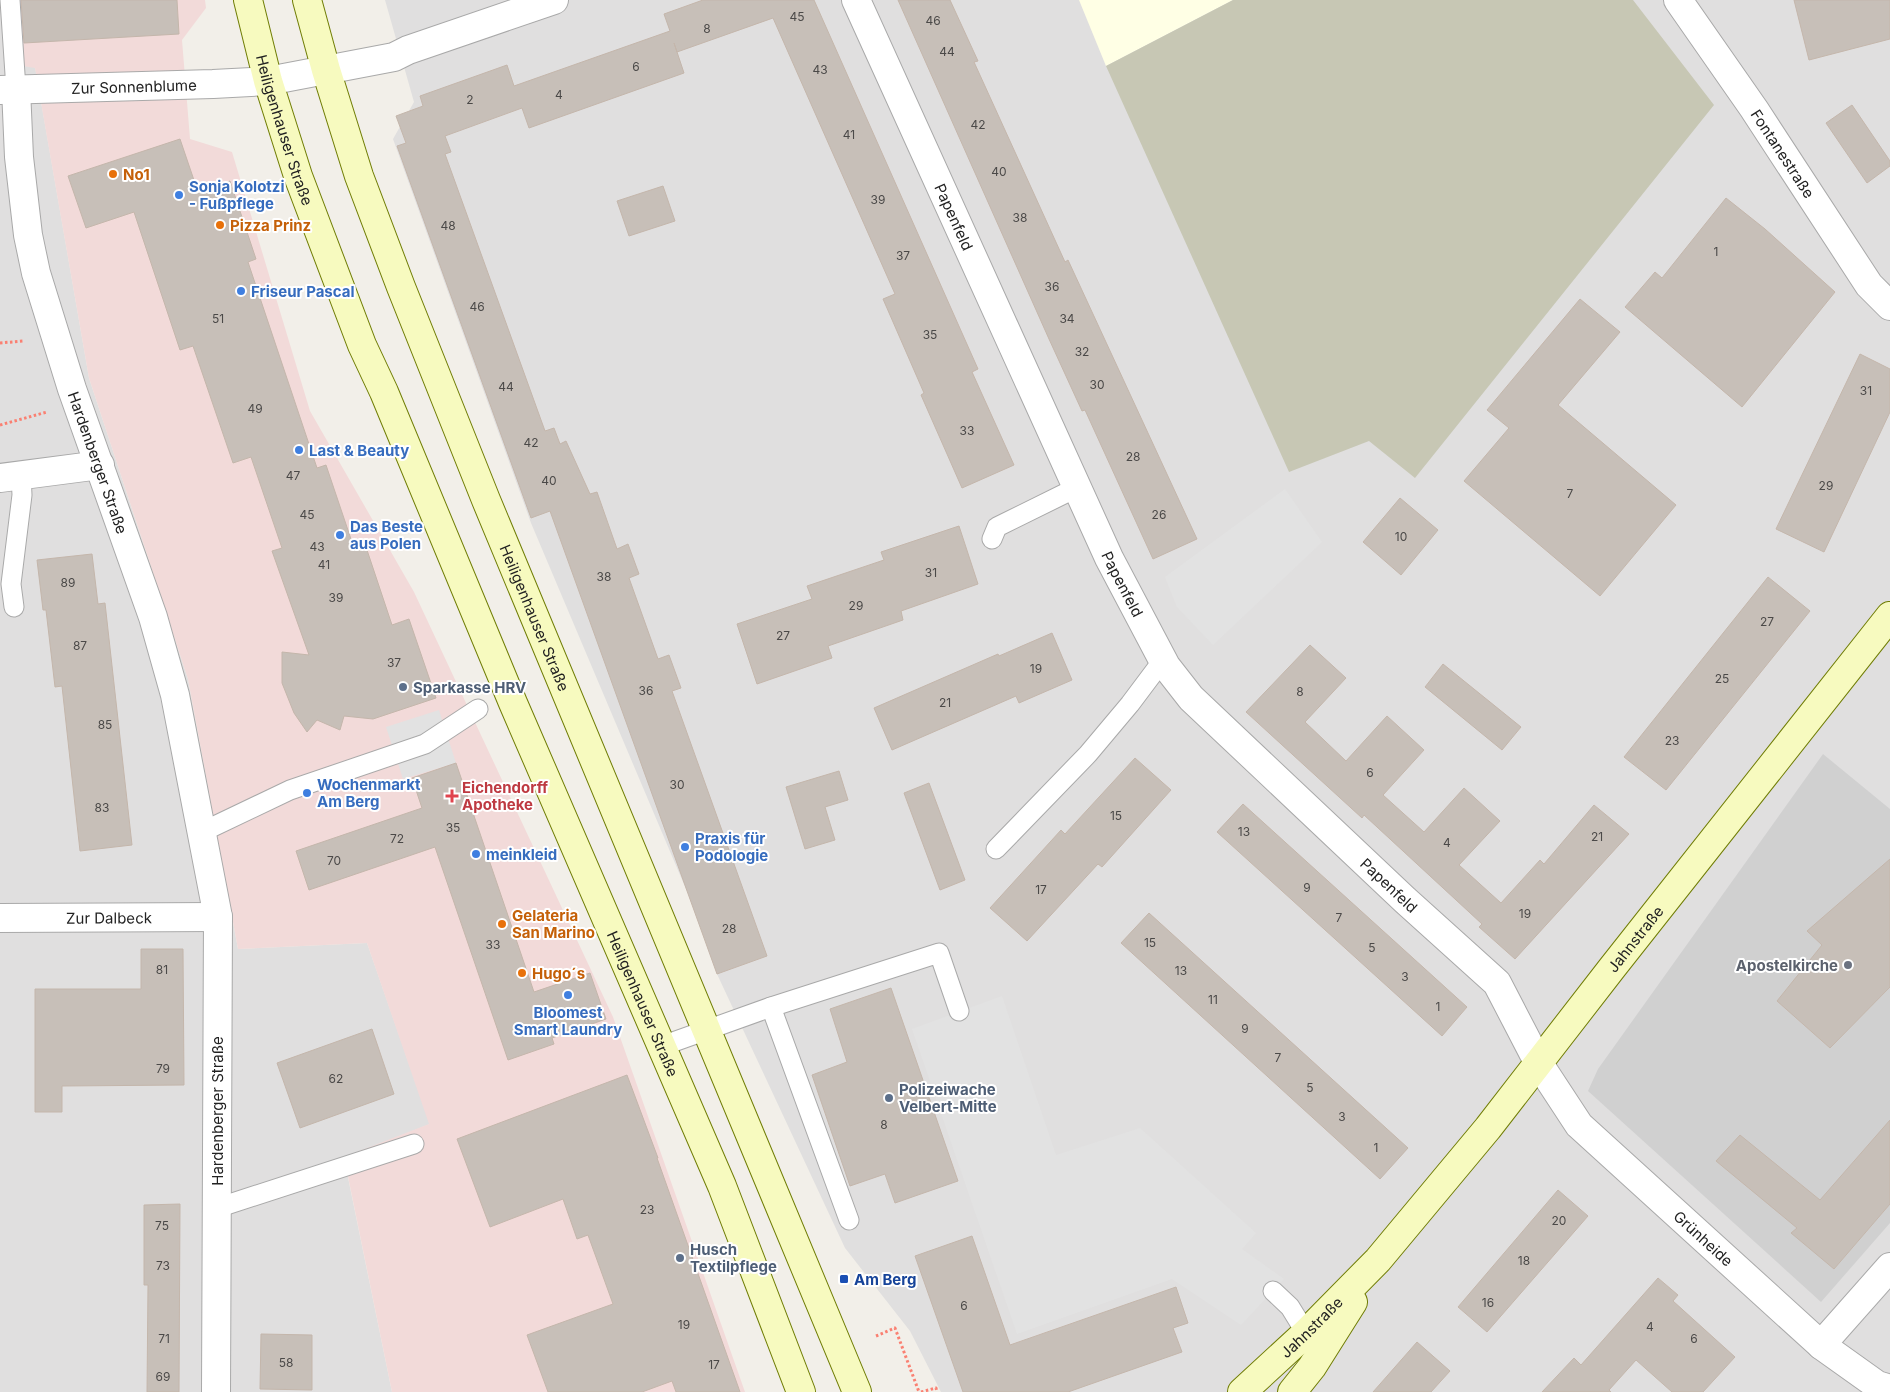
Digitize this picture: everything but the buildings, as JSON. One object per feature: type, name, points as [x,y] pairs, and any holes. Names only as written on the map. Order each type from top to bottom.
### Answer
[{"type":"main road","name":"Heiligenhauser Straße","points":[[248,0],[268,81],[298,176],[362,346],[384,392],[513,703],[722,1186],[801,1392]]},
{"type":"main road","name":"Heiligenhauser Straße","points":[[307,0],[326,70],[359,176],[401,287],[486,500],[857,1392]]},
{"type":"main road","name":"Jahnstraße","points":[[1242,1392],[1306,1333],[1378,1260],[1488,1128],[1890,616]]},
{"type":"main road","name":"Jahnstraße","points":[[1292,1392],[1312,1367],[1378,1260]]},
{"type":"street","name":"Zur Sonnenblume","points":[[8,90],[268,81],[394,57],[408,50],[554,0]]},
{"type":"street","name":"Papenfeld","points":[[856,0],[1109,558],[1163,660],[1191,698],[1404,900],[1497,983],[1538,1064]]},
{"type":"street","name":"Fontanestraße","points":[[1678,0],[1754,109],[1869,285],[1890,306]]},
{"type":"street","name":"Hardenberger Straße","points":[[8,90],[19,157],[28,235],[36,273],[76,403],[100,465],[153,617],[175,696],[218,916],[216,1392]]},
{"type":"street","points":[[10,476],[100,465]]},
{"type":"street","name":"Zur Dalbeck","points":[[0,918],[218,916]]},
{"type":"street","name":"Grünheide","points":[[1538,1064],[1579,1125],[1821,1345],[1879,1389]]},
{"type":"street","points":[[1821,1345],[1890,1267]]},
{"type":"lane","points":[[8,90],[10,0]]},
{"type":"lane","points":[[10,476],[22,495],[11,584],[14,607]]},
{"type":"lane","points":[[992,539],[997,527],[1078,487]]},
{"type":"lane","points":[[996,849],[1088,754],[1130,704],[1163,660]]},
{"type":"lane","points":[[202,832],[290,790],[425,744],[478,708]]},
{"type":"lane","points":[[662,1046],[771,1007],[939,953],[959,1011]]},
{"type":"lane","points":[[771,1007],[849,1220]]},
{"type":"lane","points":[[217,1208],[414,1144]]},
{"type":"lane","points":[[1273,1291],[1290,1307],[1306,1333]]},
{"type":"path","points":[[0,425],[76,403]]},
{"type":"path","points":[[876,1336],[896,1328],[920,1392],[936,1388],[937,1392]]},
{"type":"shaded area","points":[[0,0],[8,0],[11,64],[35,67],[89,378],[188,679],[238,949],[367,943],[430,1124],[344,1158],[392,1392],[0,1392]]},
{"type":"shaded area","points":[[8,0],[205,0],[206,8],[182,40],[190,139],[232,152],[310,411],[414,592],[613,1017],[745,1392],[392,1392],[344,1157],[429,1124],[367,943],[238,949],[188,679],[89,378],[35,68],[11,64]]},
{"type":"shaded area","points":[[385,0],[1890,0],[1890,1392],[941,1392],[910,1331],[845,1248],[717,974],[691,901],[531,523],[393,139],[414,102]]},
{"type":"shaded area","points":[[1079,0],[1233,0],[1106,66]]},
{"type":"shaded area","points":[[1233,0],[1633,0],[1714,105],[1415,478],[1369,441],[1289,472],[1106,66]]},
{"type":"shaded area","points":[[1285,489],[1322,542],[1213,645],[1177,607],[1165,577]]},
{"type":"shaded area","points":[[439,710],[456,763],[403,779],[386,727]]},
{"type":"shaded area","points":[[1823,754],[1890,809],[1890,1223],[1821,1302],[1588,1091],[1598,1069]]},
{"type":"shaded area","points":[[1002,996],[1056,1155],[1140,1128],[1256,1233],[1242,1249],[1284,1279],[1241,1325],[1172,1279],[1017,1334],[912,1029]]},
{"type":"place","name":"No1","points":[[113,174]]},
{"type":"place","name":"Sonja Kolotzi - Fußpflege","points":[[179,195]]},
{"type":"place","name":"Pizza Prinz","points":[[220,225]]},
{"type":"place","name":"Friseur Pascal","points":[[241,291]]},
{"type":"place","name":"Last & Beauty","points":[[299,450]]},
{"type":"place","name":"Das Beste aus Polen","points":[[340,535]]},
{"type":"place","name":"Sparkasse HRV","points":[[403,687]]},
{"type":"place","name":"Wochenmarkt Am Berg","points":[[307,793]]},
{"type":"place","name":"Eichendorff Apotheke","points":[[452,796]]},
{"type":"place","name":"Praxis für Podologie","points":[[685,847]]},
{"type":"place","name":"meinkleid","points":[[476,854]]},
{"type":"place","name":"Gelateria San Marino","points":[[502,924]]},
{"type":"place","name":"Apostelkirche","points":[[1848,965]]},
{"type":"place","name":"Hugo´s","points":[[522,973]]},
{"type":"place","name":"Bloomest Smart Laundry","points":[[568,995]]},
{"type":"place","name":"Polizeiwache Velbert-Mitte","points":[[889,1098]]},
{"type":"place","name":"Husch Textilpflege","points":[[680,1258]]},
{"type":"place","name":"Am Berg","points":[[844,1279]]}]
